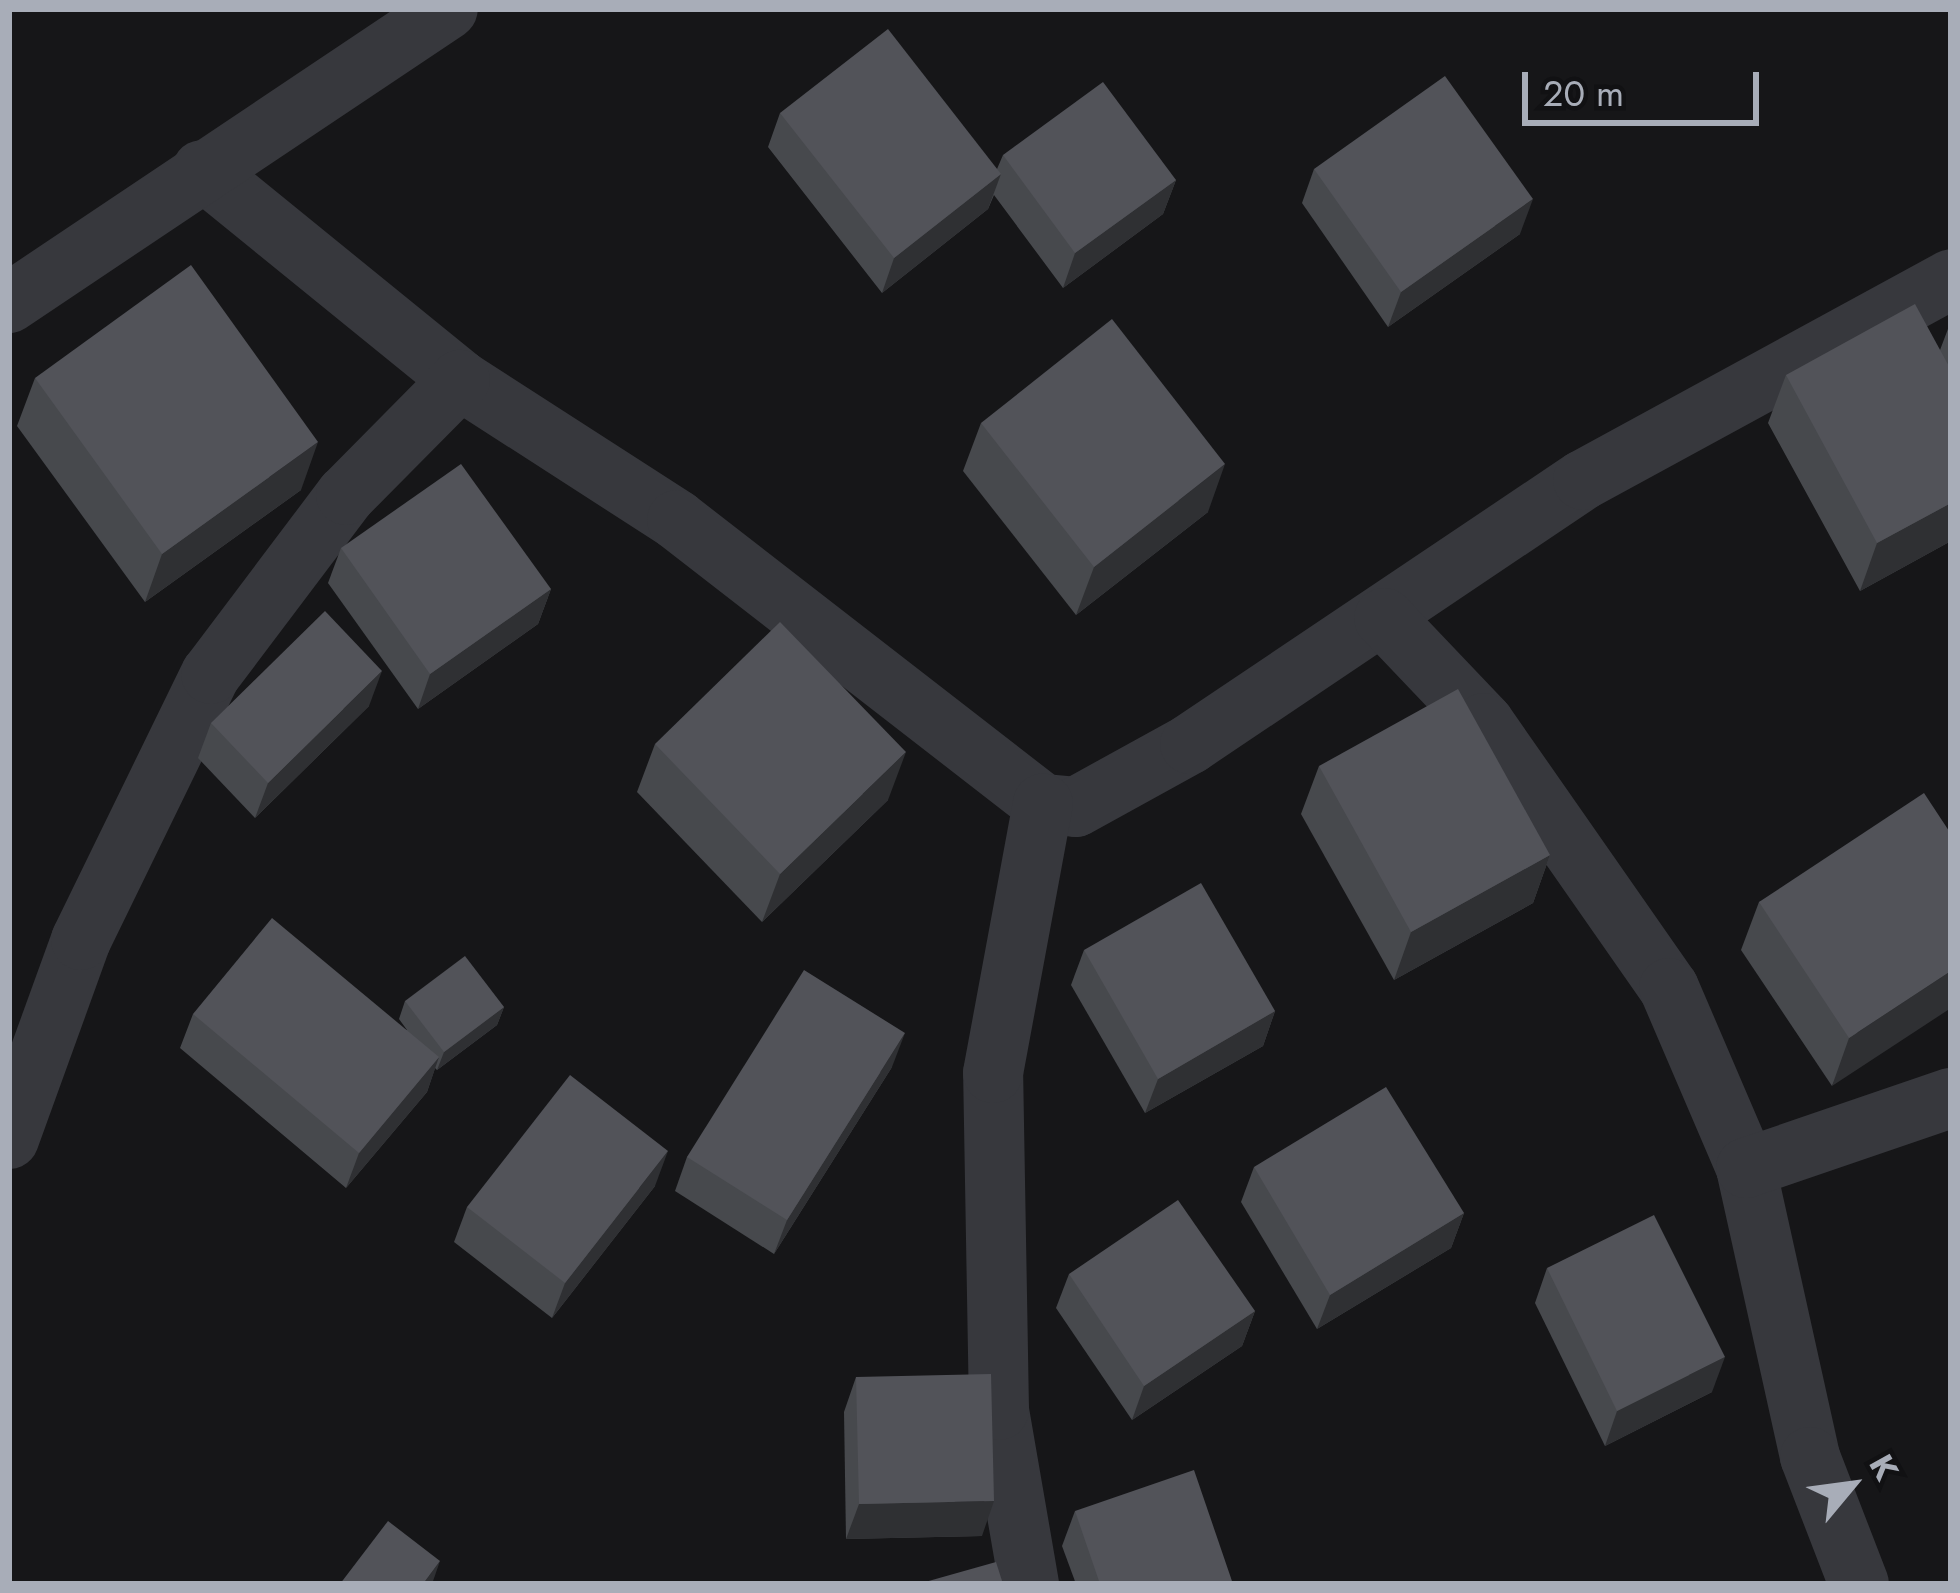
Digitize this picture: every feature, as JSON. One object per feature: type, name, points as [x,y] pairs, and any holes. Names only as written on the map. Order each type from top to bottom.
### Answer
[{"type":"street","points":[[9,303],[448,9]]},
{"type":"street","points":[[202,170],[460,380],[677,520],[1043,804],[1076,807],[1103,796],[1384,618],[1583,480],[1951,279]]},
{"type":"street","points":[[9,1139],[81,940],[211,674],[346,496],[460,380]]},
{"type":"street","points":[[1384,618],[1484,723],[1669,988],[1746,1168],[1810,1457],[1858,1584]]},
{"type":"street","points":[[1029,1584],[999,1410],[993,1073],[1043,804]]},
{"type":"street","points":[[1746,1168],[1951,1098]]},
{"type":"building","points":[[888,29],[1001,174],[894,258],[780,113]]},
{"type":"building","points":[[1445,76],[1533,199],[1401,292],[1314,169]]},
{"type":"building","points":[[1103,82],[1176,180],[1075,253],[1003,155]]},
{"type":"building","points":[[191,265],[318,442],[162,554],[35,378]]},
{"type":"building","points":[[1915,304],[1951,370],[1951,503],[1877,543],[1786,375]]},
{"type":"building","points":[[1112,319],[1225,464],[1094,567],[981,423]]},
{"type":"building","points":[[461,464],[551,589],[430,674],[341,548]]},
{"type":"building","points":[[325,611],[382,671],[268,783],[211,723]]},
{"type":"building","points":[[780,622],[906,752],[780,874],[655,744]]},
{"type":"building","points":[[1458,689],[1550,855],[1411,932],[1319,766]]},
{"type":"building","points":[[1924,793],[1951,834],[1951,971],[1849,1038],[1759,902]]},
{"type":"building","points":[[1201,883],[1275,1011],[1158,1079],[1084,950]]},
{"type":"building","points":[[272,918],[439,1057],[359,1153],[193,1014]]},
{"type":"building","points":[[465,956],[504,1007],[444,1052],[405,1001]]},
{"type":"building","points":[[804,970],[905,1033],[787,1220],[687,1157]]},
{"type":"building","points":[[570,1075],[668,1151],[565,1283],[467,1207]]},
{"type":"building","points":[[1386,1087],[1464,1213],[1330,1295],[1254,1167]]},
{"type":"building","points":[[1178,1200],[1255,1311],[1144,1386],[1069,1274]]},
{"type":"building","points":[[1654,1215],[1725,1357],[1617,1411],[1547,1268]]},
{"type":"building","points":[[991,1374],[994,1501],[859,1504],[856,1377]]},
{"type":"building","points":[[1194,1470],[1233,1584],[1100,1584],[1075,1511]]},
{"type":"building","points":[[388,1521],[440,1561],[423,1584],[340,1584]]},
{"type":"building","points":[[996,1562],[1003,1584],[918,1584]]}]
